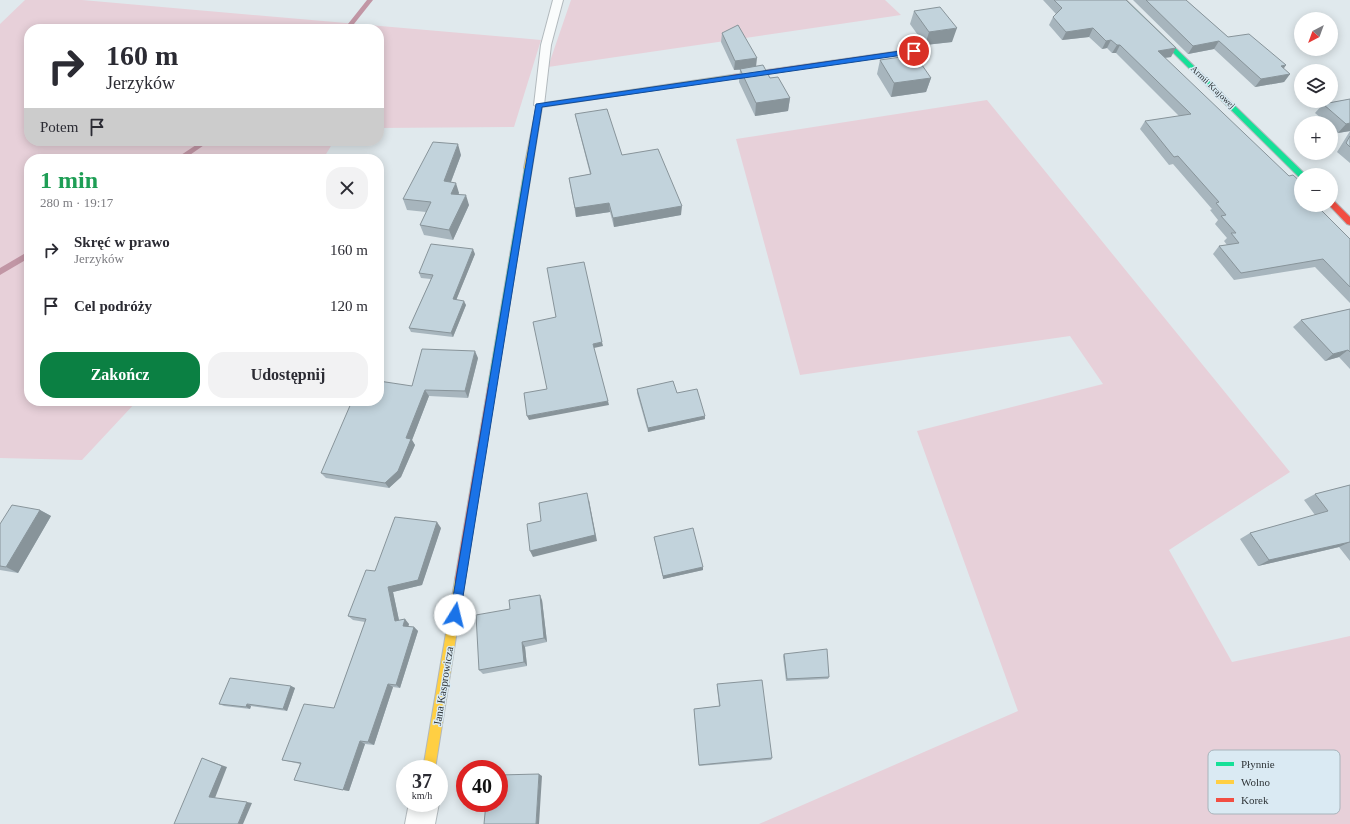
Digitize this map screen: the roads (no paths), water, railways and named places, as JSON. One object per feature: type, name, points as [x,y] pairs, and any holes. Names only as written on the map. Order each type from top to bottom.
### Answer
[{"type":"street","name":"Armii Krajowej","points":[[1123,0],[1295,168]]},
{"type":"street","points":[[539,105],[914,51]]},
{"type":"street","name":"Jana Kasprowicza","points":[[431,760],[539,105]]},
{"type":"street","points":[[1338,210],[1350,222]]},
{"type":"street","points":[[420,824],[422,812]]},
{"type":"lane","points":[[539,105],[546,45],[558,0]]},
{"type":"waterway","points":[[351,24],[370,0]]},
{"type":"waterway","points":[[187,154],[199,146]]},
{"type":"waterway","points":[[0,272],[24,257]]}]
